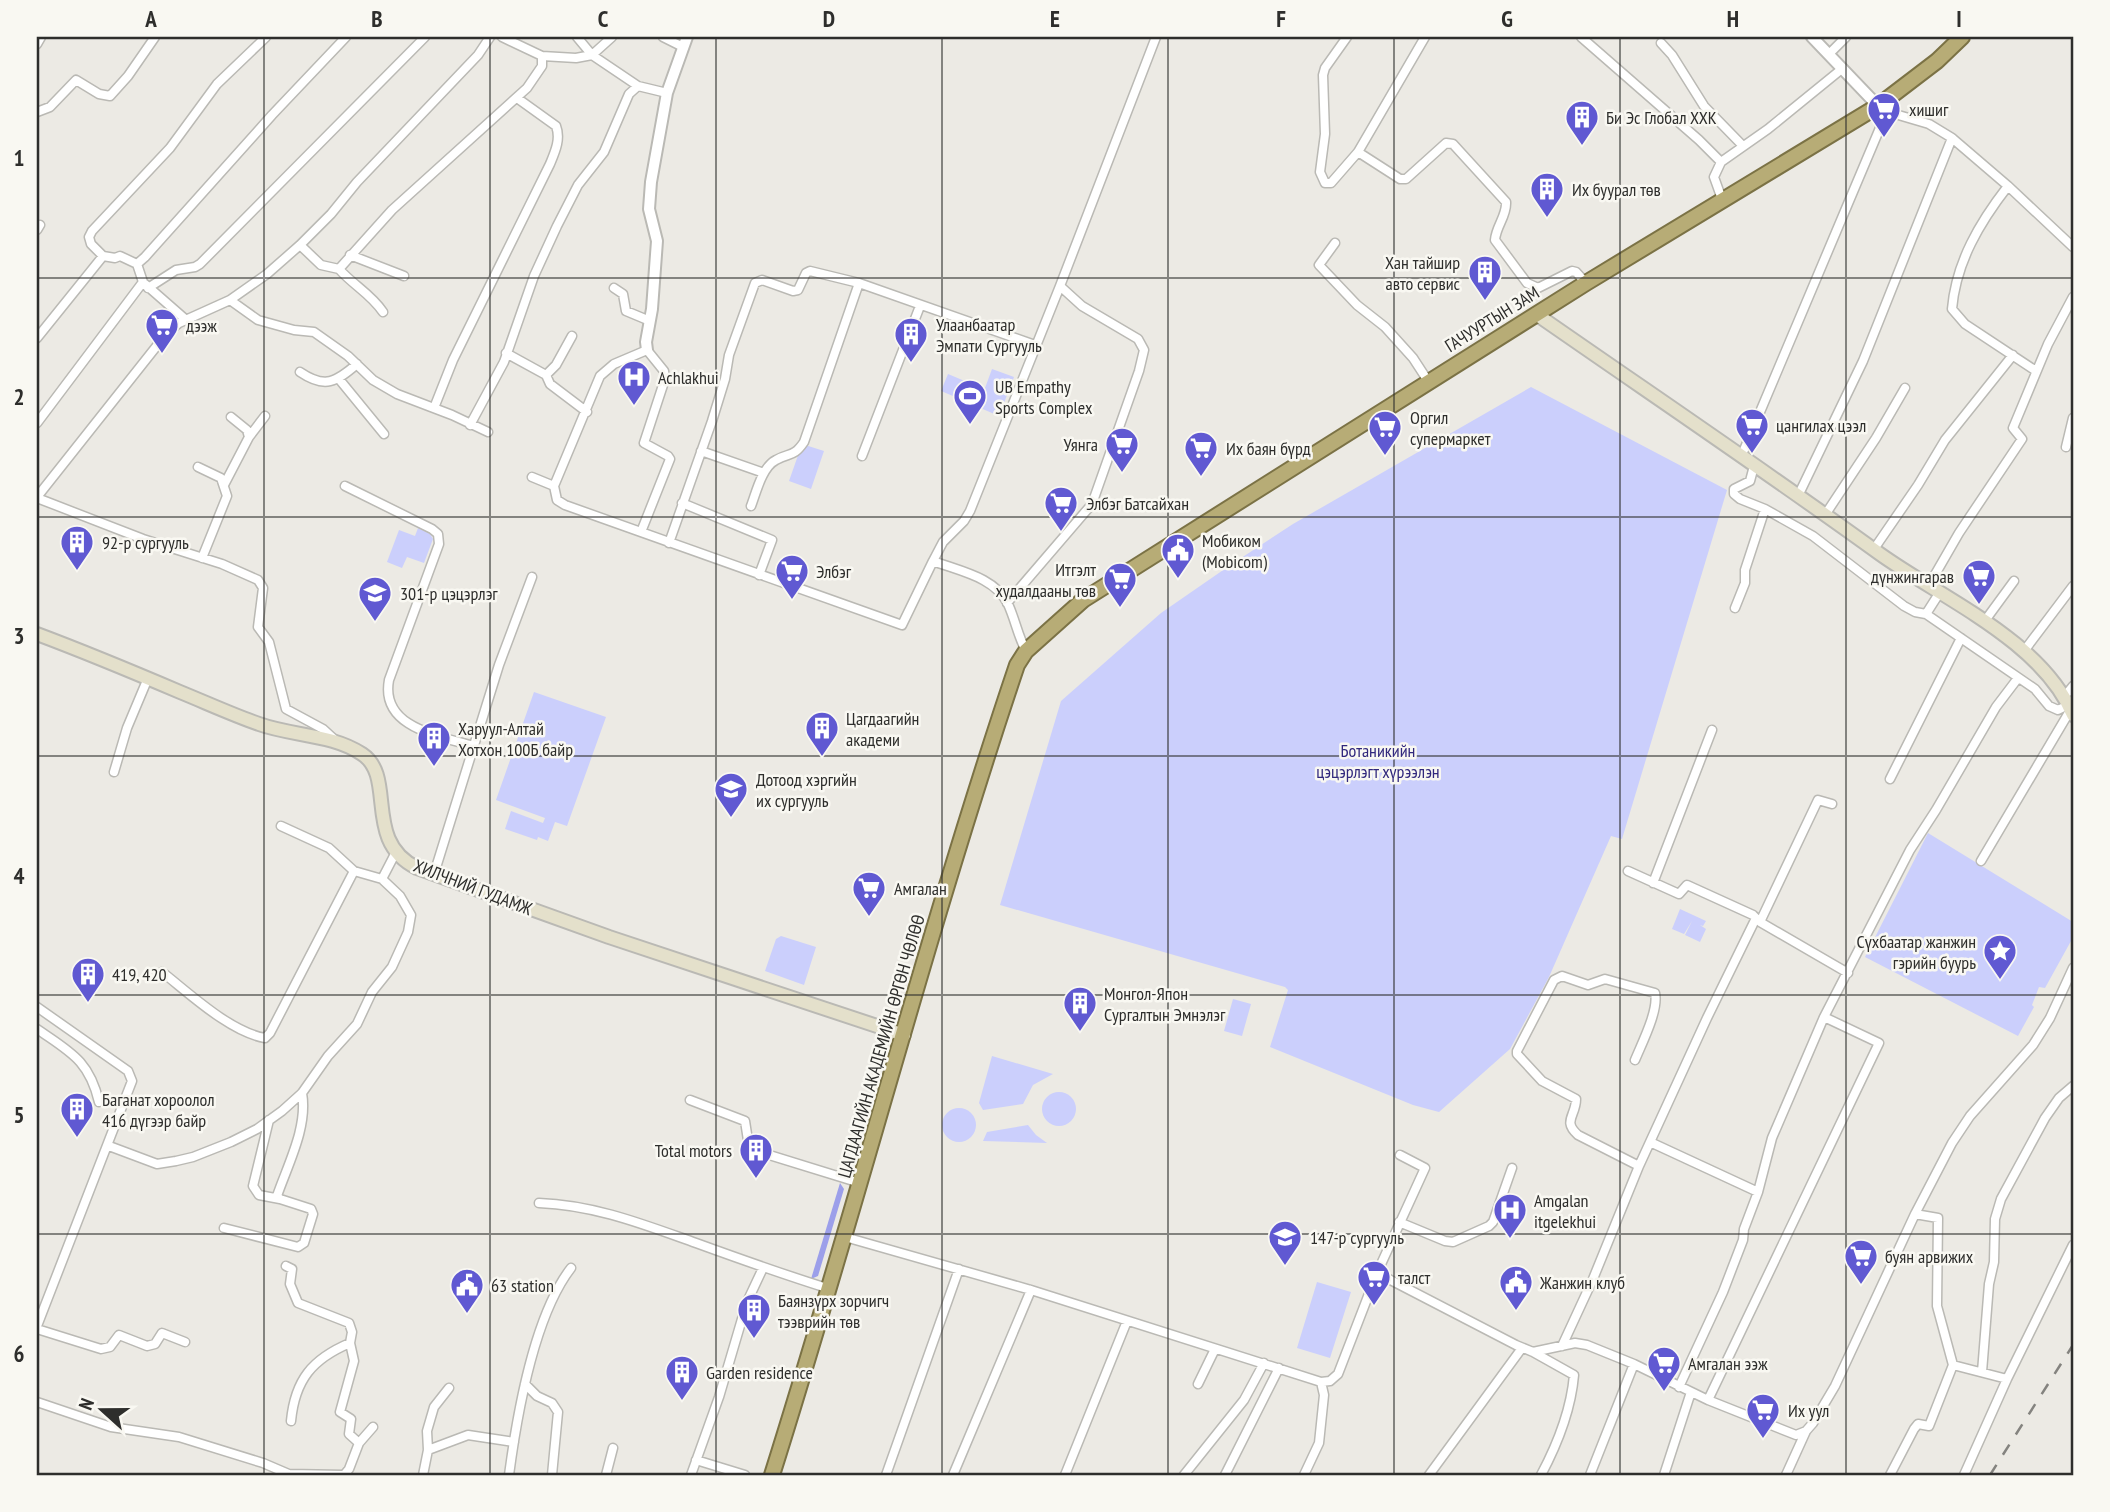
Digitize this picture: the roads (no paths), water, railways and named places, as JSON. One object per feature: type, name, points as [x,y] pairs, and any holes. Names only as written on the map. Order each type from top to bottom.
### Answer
[{"type":"highway","name":"ГАЧУУРТЫН ЗАМ","points":[[1042,635],[1083,600],[1536,314],[1882,110],[1962,37]]},
{"type":"highway","name":"ЦАГДААГИЙН АКАДЕМИЙН ӨРГӨН ЧӨЛӨӨ","points":[[772,1475],[995,732],[1017,665],[1042,635]]},
{"type":"main road","points":[[1536,314],[2024,651],[2048,674],[2070,707]]},
{"type":"main road","name":"ХИЛЧНИЙ ГУДАМЖ","points":[[37,634],[259,724],[340,744],[362,754],[374,767],[385,831],[396,852],[412,866],[609,937],[905,1035]]},
{"type":"street","points":[[37,44],[41,37]]},
{"type":"street","points":[[37,112],[50,107],[76,80],[99,94],[110,96],[128,76],[155,37]]},
{"type":"street","points":[[185,319],[146,285],[137,264],[120,256],[103,256],[91,244],[89,237],[170,148],[217,84],[266,37]]},
{"type":"street","points":[[137,264],[346,37]]},
{"type":"street","points":[[37,423],[146,285],[176,270],[200,264],[425,37]]},
{"type":"street","points":[[340,744],[323,729],[286,709],[269,642],[258,627],[263,588],[261,583],[202,558],[144,539],[37,497],[171,329],[185,319],[230,300],[300,246],[478,55],[490,37]]},
{"type":"street","points":[[502,37],[542,56],[576,58],[592,55],[612,37]]},
{"type":"street","points":[[577,37],[592,55],[638,86],[667,93]]},
{"type":"street","points":[[641,532],[670,459],[643,443],[665,379],[664,371],[647,350],[646,342],[657,241],[649,209],[667,93],[685,42],[663,37]]},
{"type":"street","points":[[647,350],[614,364],[600,376],[554,486],[557,500],[669,543],[902,625],[943,542],[970,511],[1156,37]]},
{"type":"street","points":[[1346,37],[1323,75],[1325,134],[1320,172],[1325,183],[1335,181],[1358,152],[1425,37]]},
{"type":"street","points":[[1581,37],[1690,131],[1721,162]]},
{"type":"street","points":[[1812,37],[1882,110],[1929,124],[1952,138],[2073,247]]},
{"type":"street","points":[[1829,54],[1846,37]]},
{"type":"street","points":[[1661,43],[1672,55],[1704,106],[1743,146]]},
{"type":"street","points":[[339,269],[401,202],[517,98],[538,74],[542,66],[542,56]]},
{"type":"street","points":[[1723,202],[1714,177],[1721,162],[1843,68]]},
{"type":"street","points":[[470,425],[506,353],[534,275],[557,226],[578,185],[604,152],[629,94],[638,86]]},
{"type":"street","points":[[434,408],[453,360],[558,145],[556,126],[517,98]]},
{"type":"street","points":[[1741,457],[1882,110]]},
{"type":"street","points":[[1798,496],[1863,361],[1952,138]]},
{"type":"street","points":[[1358,152],[1400,179],[1406,179],[1446,142],[1453,144],[1506,202],[1495,240],[1527,283],[1538,288],[1572,271],[1577,272],[1586,283]]},
{"type":"street","points":[[2008,186],[1992,207],[1967,250],[1954,290],[1952,309],[1965,324],[2036,371]]},
{"type":"street","points":[[1335,243],[1319,265],[1357,305],[1385,327],[1413,358],[1428,382]]},
{"type":"street","points":[[300,246],[321,265],[339,269],[374,299],[383,312]]},
{"type":"street","points":[[350,255],[404,276]]},
{"type":"street","points":[[37,338],[103,256]]},
{"type":"street","points":[[669,543],[755,283],[762,280],[793,291],[798,290],[806,273],[810,271],[859,283],[1035,345]]},
{"type":"street","points":[[751,506],[764,473],[774,461],[796,454],[804,442],[859,283]]},
{"type":"street","points":[[1007,603],[1092,503],[1144,351],[1138,339],[1082,306],[1060,286]]},
{"type":"street","points":[[614,288],[622,294],[626,311],[650,321]]},
{"type":"street","points":[[1926,614],[1934,588],[1959,533],[2022,439],[2013,428],[2060,318],[2073,297]]},
{"type":"street","points":[[230,300],[258,320],[294,330],[314,332],[373,380],[397,394],[488,432]]},
{"type":"street","points":[[862,456],[920,306]]},
{"type":"street","points":[[546,375],[556,365],[572,336]]},
{"type":"street","points":[[506,353],[546,375],[550,384],[587,412]]},
{"type":"street","points":[[1874,549],[1899,515],[1945,440],[2013,355]]},
{"type":"street","points":[[300,372],[318,382],[339,379],[356,364]]},
{"type":"street","points":[[339,379],[384,434]]},
{"type":"street","points":[[1825,515],[1905,388]]},
{"type":"street","points":[[224,485],[249,437],[265,416]]},
{"type":"street","points":[[231,417],[247,430],[249,437]]},
{"type":"street","points":[[2066,447],[2073,418]]},
{"type":"street","points":[[701,451],[764,473]]},
{"type":"street","points":[[1754,466],[1752,478],[1736,487],[1734,494],[1740,499],[1765,509],[1813,536],[1910,610],[1926,614],[2018,677],[2055,710],[2070,707]]},
{"type":"street","points":[[198,467],[221,478],[227,496],[202,558]]},
{"type":"street","points":[[532,477],[554,486]]},
{"type":"street","points":[[345,486],[432,528],[439,534],[439,544],[389,680],[388,691],[396,714],[413,728],[473,746]]},
{"type":"street","points":[[682,503],[772,540],[759,575]]},
{"type":"street","points":[[1735,608],[1745,583],[1745,570],[1765,509]]},
{"type":"street","points":[[933,561],[988,582],[1007,603],[1026,651]]},
{"type":"street","points":[[434,874],[499,665],[532,577]]},
{"type":"street","points":[[1984,622],[2014,581]]},
{"type":"street","points":[[2024,651],[2073,586]]},
{"type":"street","points":[[1890,779],[1961,638]]},
{"type":"street","points":[[2035,690],[2048,674]]},
{"type":"street","points":[[1679,1387],[1744,1240],[1744,1229],[1758,1192],[1772,1138],[1824,1017],[1910,850],[1996,707],[2018,677]]},
{"type":"street","points":[[114,772],[127,728],[148,678]]},
{"type":"street","points":[[1981,861],[2070,707],[2073,686]]},
{"type":"street","points":[[1653,883],[1712,730]]},
{"type":"street","points":[[1562,1346],[1593,1279],[1639,1166],[1707,1018],[1818,800],[1832,804]]},
{"type":"street","points":[[108,1146],[157,1164],[176,1161],[232,1142],[269,1120],[302,1093],[328,1056],[357,1024],[372,992],[390,970],[408,932],[411,915],[400,896],[382,878],[354,871],[329,848],[281,826]]},
{"type":"street","points":[[382,878],[396,852]]},
{"type":"street","points":[[162,972],[229,1022],[265,1038],[354,871]]},
{"type":"street","points":[[1628,871],[1679,894],[1687,885],[1758,920],[1848,973]]},
{"type":"street","points":[[1786,1475],[1806,1431],[1835,1386],[1915,1214],[1952,1143],[1964,1125],[2033,1045],[2050,1018],[2073,968]]},
{"type":"street","points":[[1635,1060],[1649,1025],[1655,993],[1605,979],[1588,985],[1562,976],[1554,980],[1517,1051],[1542,1081],[1576,1099],[1569,1122],[1571,1129],[1639,1166]]},
{"type":"street","points":[[39,1011],[128,1071],[132,1077],[132,1086],[37,1327],[101,1349],[110,1347],[119,1335],[147,1346],[157,1343],[162,1332],[185,1342]]},
{"type":"street","points":[[1708,1400],[1879,1043],[1824,1017]]},
{"type":"street","points":[[37,1029],[75,1055],[94,1081],[99,1102]]},
{"type":"street","points":[[1982,1372],[1989,1284],[1994,1262],[1995,1219],[2001,1199],[2045,1118],[2059,1098],[2073,1086]]},
{"type":"street","points":[[280,1199],[277,1196],[302,1124],[302,1093]]},
{"type":"street","points":[[690,1100],[744,1121],[752,1150],[860,1183]]},
{"type":"street","points":[[224,1228],[298,1247],[304,1243],[313,1214],[311,1209],[259,1195],[253,1186],[269,1120]]},
{"type":"street","points":[[1650,1142],[1758,1192]]},
{"type":"street","points":[[845,1237],[1031,1290],[1321,1382],[1331,1380],[1339,1371],[1377,1273],[1425,1168],[1400,1155]]},
{"type":"street","points":[[1399,1222],[1453,1242],[1489,1226],[1493,1222],[1512,1167]]},
{"type":"street","points":[[539,1203],[573,1205],[622,1216],[763,1268],[830,1289]]},
{"type":"street","points":[[1890,1475],[1914,1429],[1918,1424],[1929,1426],[1953,1365],[1937,1306],[1938,1218],[1915,1214]]},
{"type":"street","points":[[1964,1475],[2007,1379],[2073,1245]]},
{"type":"street","points":[[286,1266],[292,1269],[290,1284],[298,1303],[349,1323],[354,1361],[340,1412],[351,1419],[349,1434],[359,1444]]},
{"type":"street","points":[[509,1475],[525,1384],[550,1300],[571,1268]]},
{"type":"street","points":[[691,1475],[722,1390],[747,1302],[763,1268]]},
{"type":"street","points":[[886,1475],[959,1269]]},
{"type":"street","points":[[1377,1273],[1574,1375],[1573,1392],[1555,1450],[1541,1475]]},
{"type":"street","points":[[953,1475],[1031,1290]]},
{"type":"street","points":[[1065,1475],[1127,1321]]},
{"type":"street","points":[[291,1421],[292,1404],[309,1368],[328,1353],[350,1343]]},
{"type":"street","points":[[1532,1352],[1575,1343],[1587,1345],[1781,1430],[1796,1435],[1806,1431]]},
{"type":"street","points":[[1429,1475],[1522,1348]]},
{"type":"street","points":[[1198,1384],[1215,1349]]},
{"type":"street","points":[[1184,1475],[1244,1400],[1264,1363]]},
{"type":"street","points":[[1590,1475],[1634,1364]]},
{"type":"street","points":[[1953,1365],[2007,1379]]},
{"type":"street","points":[[1225,1475],[1279,1368]]},
{"type":"street","points":[[1304,1475],[1320,1437],[1324,1395],[1321,1382]]},
{"type":"street","points":[[525,1384],[537,1396],[552,1403],[558,1412],[552,1475]]},
{"type":"street","points":[[423,1475],[428,1450],[427,1432],[434,1407],[449,1388]]},
{"type":"street","points":[[1664,1475],[1691,1392]]},
{"type":"street","points":[[37,1402],[111,1427],[179,1437],[263,1463],[290,1475],[344,1475],[359,1444],[373,1427]]},
{"type":"street","points":[[428,1450],[468,1435],[514,1442]]},
{"type":"street","points":[[606,1475],[613,1448]]},
{"type":"street","points":[[696,1460],[745,1475]]},
{"type":"railway","points":[[1990,1475],[2073,1345]]},
{"type":"place","name":"хишиг","points":[[1884,139]]},
{"type":"place","name":"Би Эс Глобал ХХК","points":[[1582,147]]},
{"type":"place","name":"Их буурал төв","points":[[1547,219]]},
{"type":"place","name":"Хан тайшир авто сервис","points":[[1485,302]]},
{"type":"place","name":"дээж","points":[[162,355]]},
{"type":"place","name":"Улаанбаатар Эмпати Сургууль","points":[[911,364]]},
{"type":"place","name":"Achlakhui","points":[[634,407]]},
{"type":"place","name":"UB Empathy Sports Complex","points":[[970,426]]},
{"type":"place","name":"цангилах цээл","points":[[1752,455]]},
{"type":"place","name":"Оргил супермаркет","points":[[1385,457]]},
{"type":"place","name":"Уянга","points":[[1122,474]]},
{"type":"place","name":"Их баян бүрд","points":[[1201,478]]},
{"type":"place","name":"Элбэг Батсайхан","points":[[1061,533]]},
{"type":"place","name":"92-р сургууль","points":[[77,572]]},
{"type":"place","name":"Мобиком (Mobicom)","points":[[1178,580]]},
{"type":"place","name":"Элбэг","points":[[792,601]]},
{"type":"place","name":"дүнжингарав","points":[[1979,606]]},
{"type":"place","name":"Итгэлт худалдааны төв","points":[[1120,609]]},
{"type":"place","name":"301-р цэцэрлэг","points":[[375,623]]},
{"type":"place","name":"Цагдаагийн академи","points":[[822,758]]},
{"type":"place","name":"Харуул-Алтай Хотхон 100Б байр","points":[[434,768]]},
{"type":"place","name":"Дотоод хэргийн их сургууль","points":[[731,819]]},
{"type":"place","name":"Амгалан","points":[[869,918]]},
{"type":"place","name":"Сүхбаатар жанжин гэрийн буурь","points":[[2000,981]]},
{"type":"place","name":"419, 420","points":[[88,1004]]},
{"type":"place","name":"Монгол-Япон Сургалтын Эмнэлэг","points":[[1080,1033]]},
{"type":"place","name":"Баганат хороолол 416 дүгээр байр","points":[[77,1139]]},
{"type":"place","name":"Total motors","points":[[756,1180]]},
{"type":"place","name":"Amgalan itgelekhui","points":[[1510,1240]]},
{"type":"place","name":"147-р сургууль","points":[[1285,1267]]},
{"type":"place","name":"буян арвижих","points":[[1861,1286]]},
{"type":"place","name":"талст","points":[[1374,1307]]},
{"type":"place","name":"Жанжин клуб","points":[[1516,1312]]},
{"type":"place","name":"63 station","points":[[467,1315]]},
{"type":"place","name":"Баянзүрх зорчигч тээврийн төв","points":[[754,1340]]},
{"type":"place","name":"Амгалан ээж","points":[[1664,1393]]},
{"type":"place","name":"Garden residence","points":[[682,1402]]},
{"type":"place","name":"Их уул","points":[[1763,1440]]},
{"type":"park label","name":"Ботаникийн цэцэрлэгт хүрээлэн","points":[[1378,760]]}]
